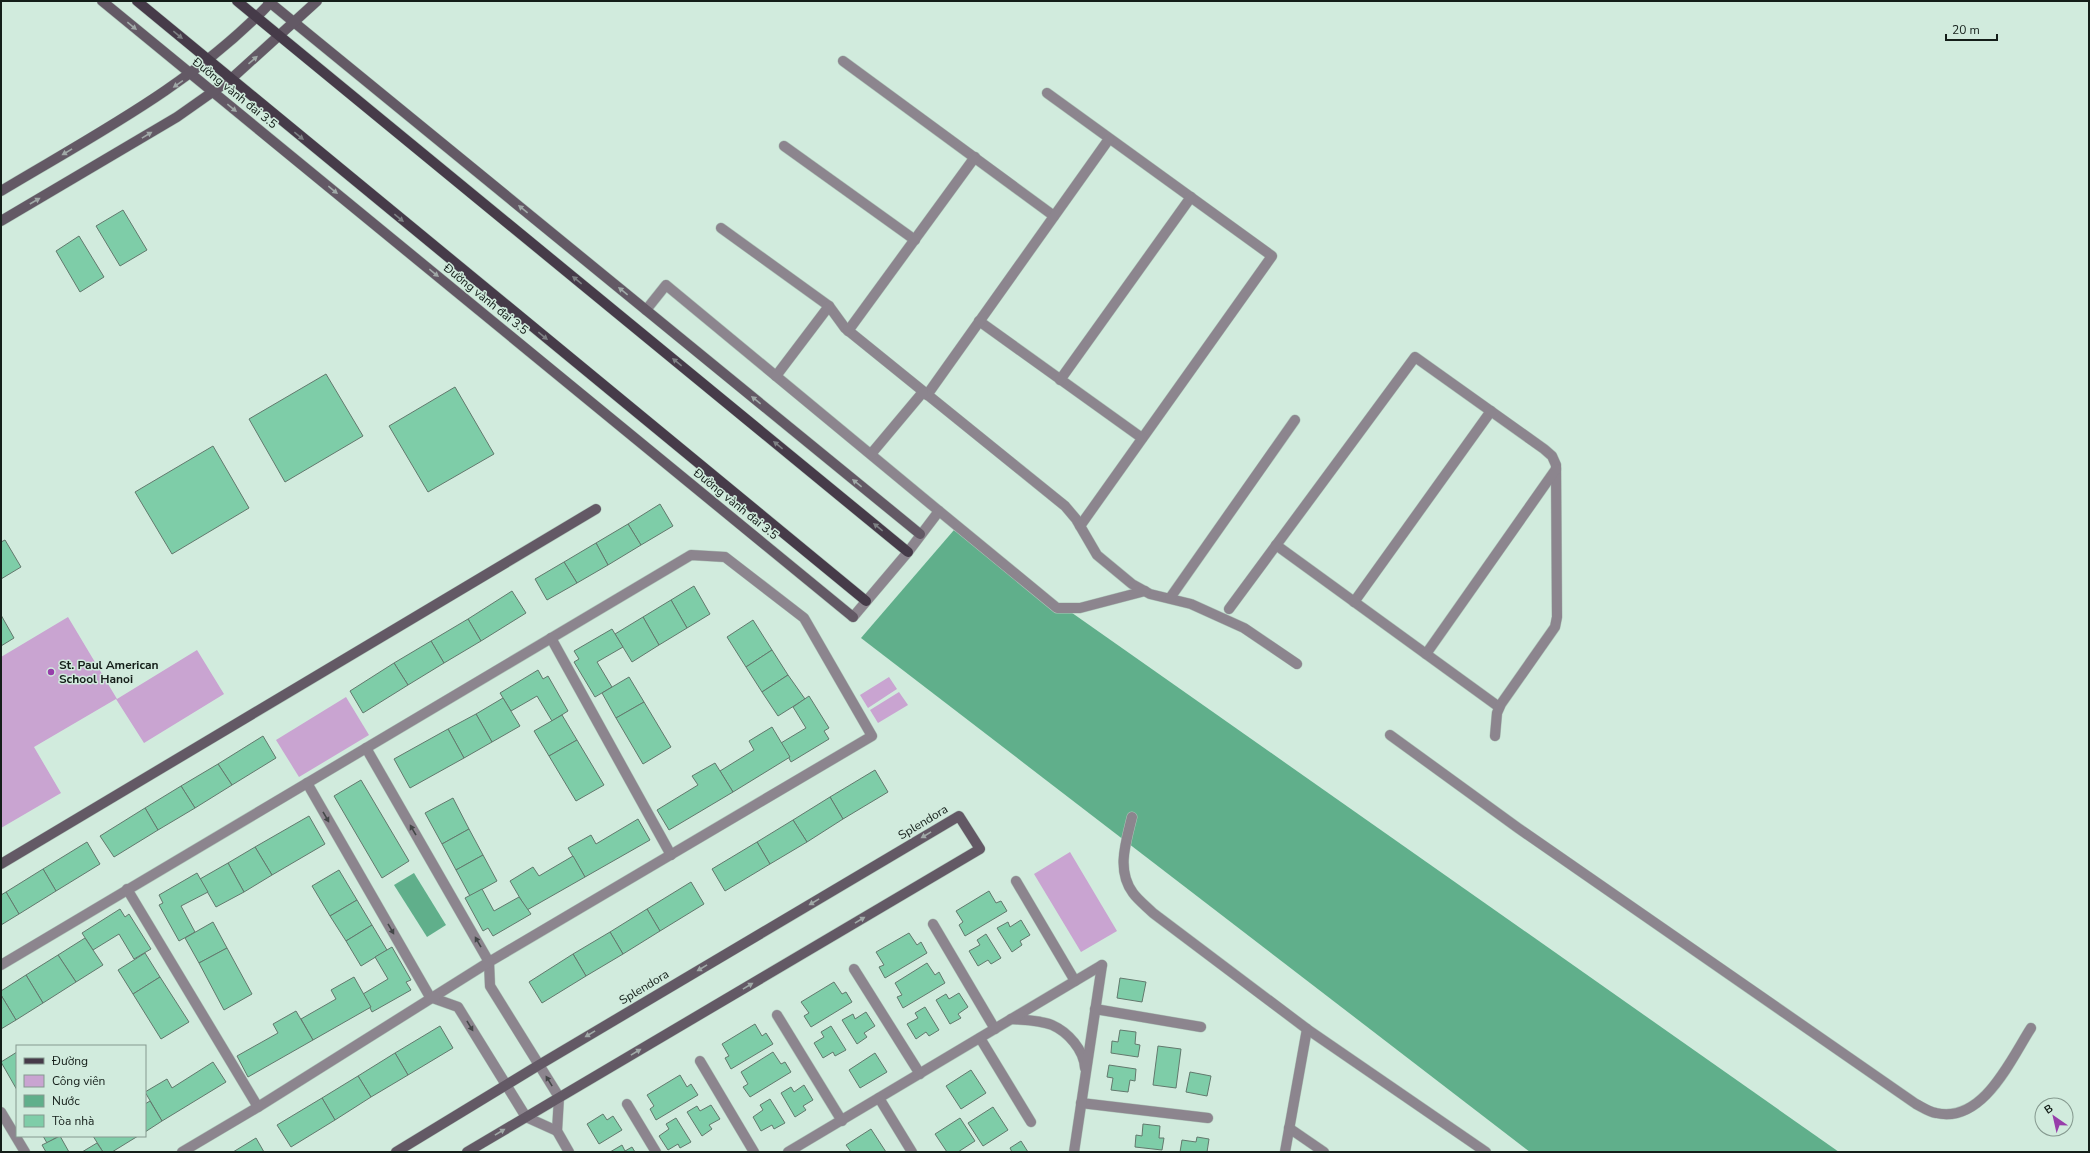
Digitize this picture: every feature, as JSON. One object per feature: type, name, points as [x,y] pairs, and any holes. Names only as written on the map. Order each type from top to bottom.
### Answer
[{"type":"main road","name":"Đường vành đai 3.5","points":[[137,1],[866,601]]},
{"type":"main road","points":[[237,1],[908,552]]},
{"type":"street","name":"Đường vành đai 3.5","points":[[102,1],[853,617],[866,601]]},
{"type":"street","points":[[1,221],[177,117],[231,79],[317,1]]},
{"type":"street","points":[[1,191],[163,94],[191,74],[257,18],[270,2],[920,534]]},
{"type":"street","points":[[843,61],[1054,216]]},
{"type":"street","points":[[1047,93],[1272,256],[1080,526]]},
{"type":"street","points":[[871,454],[925,393],[979,321],[1109,139]]},
{"type":"street","points":[[784,146],[915,240]]},
{"type":"street","points":[[848,331],[975,157]]},
{"type":"street","points":[[1060,380],[1192,197]]},
{"type":"street","points":[[722,228],[829,306],[848,331],[1065,506],[1080,526],[1097,555],[1116,572],[1145,591],[1191,604],[1244,628],[1297,664]]},
{"type":"street","points":[[646,310],[666,285],[1057,608],[1080,608],[1145,591]]},
{"type":"street","points":[[776,376],[829,306]]},
{"type":"street","points":[[979,321],[1142,438]]},
{"type":"street","points":[[1229,609],[1415,357],[1544,449],[1555,461],[1558,617],[1556,627],[1499,707],[1495,736]]},
{"type":"street","points":[[1354,602],[1491,411]]},
{"type":"street","points":[[1170,598],[1295,420]]},
{"type":"street","points":[[1426,654],[1556,469]]},
{"type":"street","points":[[1,864],[596,509]]},
{"type":"street","points":[[866,601],[908,552],[920,534],[939,511]]},
{"type":"street","points":[[1276,545],[1499,707]]},
{"type":"street","points":[[1,965],[691,555],[725,557],[804,618],[872,736],[489,962],[258,1107],[182,1152]]},
{"type":"street","points":[[551,638],[670,855]]},
{"type":"street","points":[[1390,735],[1524,833],[1916,1104],[1936,1113],[1962,1112],[1971,1107],[1991,1091],[2031,1028]]},
{"type":"street","points":[[366,748],[489,962],[490,986],[559,1098],[557,1131],[569,1152]]},
{"type":"street","points":[[307,783],[432,998],[458,1007],[526,1117],[557,1131]]},
{"type":"street","name":"Splendora","points":[[396,1152],[539,1064],[959,816],[980,849],[466,1152]]},
{"type":"street","points":[[1132,817],[1123,855],[1126,881],[1133,893],[1153,913],[1307,1029],[1486,1152]]},
{"type":"street","points":[[1016,881],[1075,981]]},
{"type":"street","points":[[127,889],[258,1107]]},
{"type":"street","points":[[933,924],[995,1029]]},
{"type":"street","points":[[788,1152],[1102,965],[1074,1152]]},
{"type":"street","points":[[854,969],[920,1074]]},
{"type":"street","points":[[1095,1010],[1201,1027]]},
{"type":"street","points":[[777,1015],[842,1121]]},
{"type":"street","points":[[1011,1019],[1051,1025],[1067,1034],[1078,1048],[1085,1066],[1084,1084]]},
{"type":"street","points":[[1285,1152],[1307,1029]]},
{"type":"street","points":[[980,1038],[1031,1122]]},
{"type":"street","points":[[700,1061],[754,1152]]},
{"type":"street","points":[[879,1098],[912,1152]]},
{"type":"street","points":[[1082,1103],[1208,1118]]},
{"type":"street","points":[[627,1104],[656,1152]]},
{"type":"street","points":[[1,1112],[25,1152]]},
{"type":"street","points":[[1289,1128],[1324,1152]]},
{"type":"green space","name":"St. Paul American School Hanoi","points":[[68,617],[117,699],[197,650],[224,694],[144,743],[116,699],[34,747],[61,793],[1,828],[1,657]]},
{"type":"green space","points":[[889,677],[897,689],[868,708],[860,695]]},
{"type":"green space","points":[[899,692],[908,705],[878,723],[870,710]]},
{"type":"green space","points":[[346,697],[369,735],[299,777],[276,740]]},
{"type":"green space","points":[[1070,852],[1117,931],[1081,952],[1034,874]]},
{"type":"water","points":[[954,530],[1839,1152],[1530,1152],[861,638]]},
{"type":"water","points":[[414,873],[446,925],[427,937],[394,885]]},
{"type":"building","points":[[123,210],[147,250],[120,266],[96,226]]},
{"type":"building","points":[[79,236],[104,277],[80,292],[56,251]]},
{"type":"building","points":[[326,374],[363,436],[285,482],[249,419]]},
{"type":"building","points":[[455,387],[494,454],[428,492],[389,426]]},
{"type":"building","points":[[213,446],[249,508],[172,554],[135,492]]},
{"type":"building","points":[[660,504],[673,526],[641,545],[628,524]]},
{"type":"building","points":[[628,524],[641,545],[608,565],[596,543]]},
{"type":"building","points":[[5,540],[21,567],[1,579],[1,542]]},
{"type":"building","points":[[596,543],[608,565],[577,583],[564,562]]},
{"type":"building","points":[[564,562],[577,583],[547,600],[535,579]]},
{"type":"building","points":[[694,586],[710,614],[687,628],[671,600]]},
{"type":"building","points":[[512,591],[526,613],[481,641],[468,619]]},
{"type":"building","points":[[671,600],[687,628],[659,645],[643,617]]},
{"type":"building","points":[[1,615],[14,638],[1,646]]},
{"type":"building","points":[[643,617],[659,645],[632,662],[615,634]]},
{"type":"building","points":[[468,619],[481,641],[444,663],[431,641]]},
{"type":"building","points":[[753,620],[772,650],[746,667],[727,637]]},
{"type":"building","points":[[612,629],[623,647],[597,662],[612,687],[595,697],[574,662],[579,659],[574,651]]},
{"type":"building","points":[[431,641],[444,663],[408,685],[394,663]]},
{"type":"building","points":[[772,650],[788,675],[762,692],[746,667]]},
{"type":"building","points":[[394,663],[408,685],[363,713],[350,691]]},
{"type":"building","points":[[538,670],[543,679],[548,676],[568,711],[552,721],[537,696],[511,711],[500,693]]},
{"type":"building","points":[[788,675],[805,699],[778,716],[762,692]]},
{"type":"building","points":[[629,677],[644,702],[616,718],[602,693]]},
{"type":"building","points":[[809,696],[829,728],[824,731],[829,739],[791,762],[781,743],[806,728],[793,707]]},
{"type":"building","points":[[503,698],[520,726],[492,742],[476,714]]},
{"type":"building","points":[[644,702],[671,747],[643,764],[616,718]]},
{"type":"building","points":[[476,714],[492,742],[464,758],[448,729]]},
{"type":"building","points":[[562,715],[577,740],[549,756],[534,731]]},
{"type":"building","points":[[772,727],[790,757],[733,792],[720,771],[754,750],[749,741]]},
{"type":"building","points":[[448,729],[464,758],[410,788],[394,759]]},
{"type":"building","points":[[263,736],[276,758],[232,785],[218,764]]},
{"type":"building","points":[[577,740],[604,785],[576,801],[549,756]]},
{"type":"building","points":[[715,763],[733,792],[669,830],[657,810],[698,785],[692,776]]},
{"type":"building","points":[[218,764],[232,785],[195,808],[181,786]]},
{"type":"building","points":[[875,770],[888,792],[843,819],[830,797]]},
{"type":"building","points":[[361,780],[409,861],[382,878],[334,796]]},
{"type":"building","points":[[181,786],[195,808],[158,830],[145,808]]},
{"type":"building","points":[[830,797],[843,819],[807,842],[793,820]]},
{"type":"building","points":[[453,798],[469,829],[442,844],[425,813]]},
{"type":"building","points":[[145,808],[158,830],[114,857],[100,836]]},
{"type":"building","points":[[309,816],[325,844],[272,875],[255,847]]},
{"type":"building","points":[[638,819],[650,840],[585,877],[568,848],[591,835],[596,844]]},
{"type":"building","points":[[793,820],[807,842],[770,864],[757,842]]},
{"type":"building","points":[[469,829],[483,855],[456,870],[442,844]]},
{"type":"building","points":[[87,842],[100,864],[56,891],[43,869]]},
{"type":"building","points":[[757,842],[770,864],[725,891],[712,869]]},
{"type":"building","points":[[255,847],[272,875],[244,892],[228,863]]},
{"type":"building","points":[[483,855],[497,881],[470,896],[456,870]]},
{"type":"building","points":[[573,856],[585,877],[527,910],[510,881],[533,867],[539,876]]},
{"type":"building","points":[[228,863],[244,892],[216,907],[200,879]]},
{"type":"building","points":[[43,869],[56,891],[19,914],[6,892]]},
{"type":"building","points":[[339,870],[357,900],[330,916],[312,886]]},
{"type":"building","points":[[197,873],[208,892],[181,906],[195,932],[179,941],[159,905],[163,903],[159,895]]},
{"type":"building","points":[[691,882],[704,904],[660,931],[647,909]]},
{"type":"building","points":[[482,889],[494,911],[519,897],[531,914],[493,936],[488,928],[483,931],[465,898]]},
{"type":"building","points":[[989,891],[996,903],[1001,901],[1007,911],[965,936],[959,925],[963,922],[956,911]]},
{"type":"building","points":[[6,892],[19,914],[1,925],[1,895]]},
{"type":"building","points":[[357,900],[372,925],[346,941],[330,916]]},
{"type":"building","points":[[120,909],[125,917],[129,914],[151,949],[134,959],[119,934],[93,950],[82,933]]},
{"type":"building","points":[[647,909],[660,931],[623,954],[610,932]]},
{"type":"building","points":[[1021,920],[1030,935],[1020,941],[1022,945],[1012,952],[997,928],[1008,922],[1010,927]]},
{"type":"building","points":[[213,922],[227,948],[199,963],[185,938]]},
{"type":"building","points":[[372,925],[387,950],[361,966],[346,941]]},
{"type":"building","points":[[610,932],[623,954],[586,976],[573,954]]},
{"type":"building","points":[[909,933],[917,945],[921,942],[927,953],[885,978],[879,967],[884,965],[876,952]]},
{"type":"building","points":[[986,934],[1001,958],[991,964],[988,960],[978,966],[969,951],[980,945],[977,940]]},
{"type":"building","points":[[85,938],[103,965],[76,982],[58,955]]},
{"type":"building","points":[[392,947],[411,980],[406,982],[411,990],[372,1012],[363,994],[388,979],[375,957]]},
{"type":"building","points":[[227,948],[252,994],[224,1010],[199,963]]},
{"type":"building","points":[[145,953],[160,977],[133,994],[118,970]]},
{"type":"building","points":[[573,954],[586,976],[542,1003],[529,982]]},
{"type":"building","points":[[58,955],[76,982],[43,1003],[26,975]]},
{"type":"building","points":[[927,963],[935,975],[939,972],[945,983],[903,1008],[897,997],[902,995],[895,983]]},
{"type":"building","points":[[26,975],[43,1003],[16,1020],[1,995],[1,991]]},
{"type":"building","points":[[160,977],[189,1022],[161,1039],[133,994]]},
{"type":"building","points":[[354,977],[371,1007],[313,1040],[301,1019],[336,999],[331,990]]},
{"type":"building","points":[[1120,978],[1146,982],[1142,1002],[1117,998]]},
{"type":"building","points":[[834,982],[842,994],[846,992],[852,1002],[811,1027],[804,1016],[809,1013],[801,1002]]},
{"type":"building","points":[[959,993],[968,1007],[958,1014],[961,1018],[950,1024],[936,1000],[946,994],[949,999]]},
{"type":"building","points":[[1,995],[16,1020],[1,1029]]},
{"type":"building","points":[[925,1007],[939,1030],[929,1036],[926,1032],[916,1039],[907,1024],[918,1018],[915,1013]]},
{"type":"building","points":[[296,1011],[313,1040],[248,1077],[237,1056],[278,1033],[273,1024]]},
{"type":"building","points":[[866,1012],[875,1026],[864,1033],[867,1037],[857,1044],[842,1020],[853,1014],[855,1019]]},
{"type":"building","points":[[755,1024],[762,1036],[766,1033],[773,1044],[731,1069],[725,1058],[729,1056],[722,1044]]},
{"type":"building","points":[[440,1026],[453,1048],[408,1075],[395,1053]]},
{"type":"building","points":[[831,1026],[846,1050],[835,1056],[833,1052],[823,1058],[814,1043],[824,1037],[821,1032]]},
{"type":"building","points":[[1120,1030],[1136,1032],[1135,1044],[1140,1045],[1138,1057],[1111,1053],[1112,1041],[1118,1042]]},
{"type":"building","points":[[1158,1046],[1181,1049],[1176,1088],[1153,1085]]},
{"type":"building","points":[[773,1052],[781,1064],[785,1062],[791,1072],[750,1097],[743,1087],[748,1084],[741,1072]]},
{"type":"building","points":[[16,1053],[16,1088],[1,1062]]},
{"type":"building","points":[[395,1053],[408,1075],[371,1097],[358,1076]]},
{"type":"building","points":[[875,1053],[887,1072],[860,1088],[849,1070]]},
{"type":"building","points":[[213,1062],[226,1082],[162,1121],[146,1091],[167,1079],[172,1088]]},
{"type":"building","points":[[1109,1065],[1136,1069],[1135,1081],[1130,1080],[1128,1092],[1111,1090],[1113,1078],[1107,1077]]},
{"type":"building","points":[[971,1070],[986,1093],[961,1109],[946,1086]]},
{"type":"building","points":[[1190,1072],[1211,1076],[1207,1096],[1186,1092]]},
{"type":"building","points":[[680,1075],[687,1087],[691,1084],[698,1095],[656,1120],[650,1109],[654,1106],[647,1095]]},
{"type":"building","points":[[358,1076],[371,1097],[335,1120],[322,1098]]},
{"type":"building","points":[[804,1085],[813,1100],[803,1106],[806,1110],[795,1117],[781,1093],[791,1087],[794,1092]]},
{"type":"building","points":[[322,1098],[335,1120],[291,1147],[277,1125]]},
{"type":"building","points":[[770,1099],[785,1123],[774,1129],[772,1125],[761,1131],[753,1117],[763,1110],[760,1105]]},
{"type":"building","points":[[150,1101],[162,1121],[146,1131],[146,1103]]},
{"type":"building","points":[[711,1105],[720,1119],[709,1125],[712,1129],[702,1136],[687,1112],[697,1106],[700,1111]]},
{"type":"building","points":[[993,1107],[1008,1130],[983,1146],[968,1123]]},
{"type":"building","points":[[603,1114],[607,1120],[613,1116],[622,1130],[599,1144],[587,1124]]},
{"type":"building","points":[[676,1118],[691,1142],[680,1148],[678,1144],[668,1150],[659,1136],[669,1129],[666,1124]]},
{"type":"building","points":[[960,1118],[975,1141],[958,1152],[947,1152],[935,1134]]},
{"type":"building","points":[[1143,1124],[1160,1126],[1159,1138],[1164,1138],[1162,1150],[1135,1147],[1136,1135],[1142,1136]]},
{"type":"building","points":[[871,1129],[886,1152],[851,1152],[846,1145]]},
{"type":"building","points":[[44,1137],[57,1137],[47,1143]]},
{"type":"building","points":[[61,1137],[69,1152],[46,1152],[42,1145]]},
{"type":"building","points":[[94,1137],[136,1137],[112,1152],[103,1152]]},
{"type":"building","points":[[1197,1137],[1209,1139],[1207,1152],[1180,1152],[1182,1140],[1196,1142]]},
{"type":"building","points":[[256,1138],[264,1152],[233,1152]]},
{"type":"building","points":[[1021,1141],[1028,1152],[1012,1152],[1010,1148]]},
{"type":"building","points":[[97,1143],[103,1152],[82,1152]]},
{"type":"building","points":[[622,1145],[625,1151],[632,1147],[635,1152],[610,1152]]},
{"type":"place","name":"St. Paul American School Hanoi","points":[[51,672]]}]
